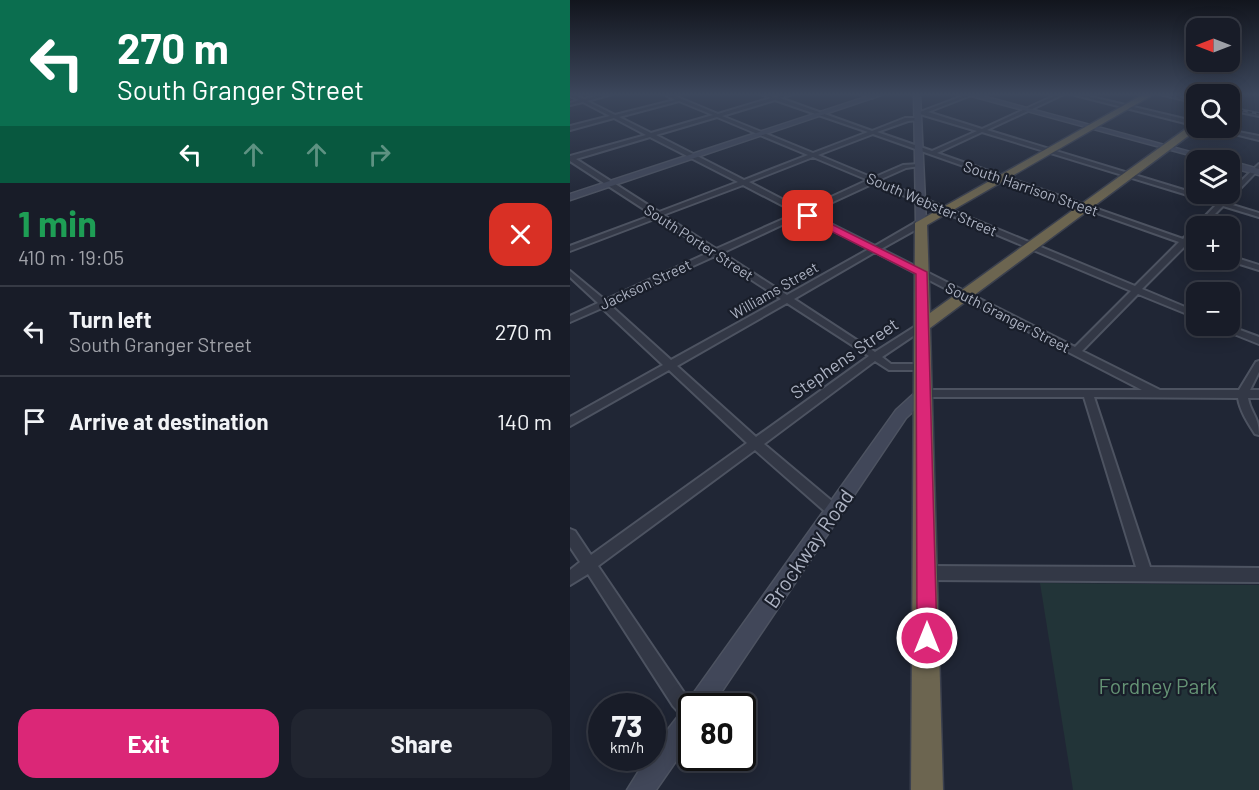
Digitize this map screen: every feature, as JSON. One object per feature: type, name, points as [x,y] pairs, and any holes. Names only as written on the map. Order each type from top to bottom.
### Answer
[{"type":"highway","name":"Williams Street","points":[[921,223],[1086,131]]},
{"type":"highway","name":"Stephens Street","points":[[922,326],[1186,132]]},
{"type":"highway","points":[[921,223],[927,790]]},
{"type":"street","name":"South Granger Street","points":[[642,131],[1157,393]]},
{"type":"street","points":[[570,158],[664,131]]},
{"type":"street","name":"South Webster Street","points":[[754,131],[1186,310]]},
{"type":"street","points":[[570,197],[770,131]]},
{"type":"street","name":"South Harrison Street","points":[[869,131],[1184,242]]},
{"type":"street","points":[[570,249],[875,131]]},
{"type":"street","points":[[919,131],[921,223]]},
{"type":"street","points":[[932,153],[979,131]]},
{"type":"street","points":[[984,131],[1186,192]]},
{"type":"street","points":[[1102,131],[1186,152]]},
{"type":"street","points":[[1240,134],[1259,138]]},
{"type":"street","name":"South Porter Street","points":[[570,158],[786,300],[876,356],[889,367],[923,367]]},
{"type":"street","name":"Jackson Street","points":[[570,319],[905,166],[918,165]]},
{"type":"street","points":[[1240,166],[1257,170]]},
{"type":"street","points":[[1240,186],[1257,170]]},
{"type":"street","points":[[1209,216],[1220,204]]},
{"type":"street","points":[[1224,204],[1259,215]]},
{"type":"street","name":"Williams Street","points":[[570,422],[921,223]]},
{"type":"street","points":[[1075,352],[1184,242]]},
{"type":"street","points":[[1240,261],[1259,268]]},
{"type":"street","points":[[570,273],[756,444],[834,511]]},
{"type":"street","name":"Stephens Street","points":[[570,578],[876,356],[922,326]]},
{"type":"street","points":[[1240,333],[1259,341]]},
{"type":"street","points":[[1259,364],[1242,394],[1243,404],[1259,431]]},
{"type":"street","points":[[924,393],[1259,394]]},
{"type":"street","name":"Brockway Road","points":[[707,693],[901,414],[924,393]]},
{"type":"street","points":[[1088,394],[1144,574]]},
{"type":"street","points":[[570,535],[678,698]]},
{"type":"street","points":[[926,573],[1259,575]]},
{"type":"street","points":[[640,790],[678,735]]},
{"type":"green space","name":"Fordney Park","points":[[1040,583],[1259,585],[1259,790],[1073,790]]},
{"type":"route","points":[[808,216],[921,272],[927,638]]}]
